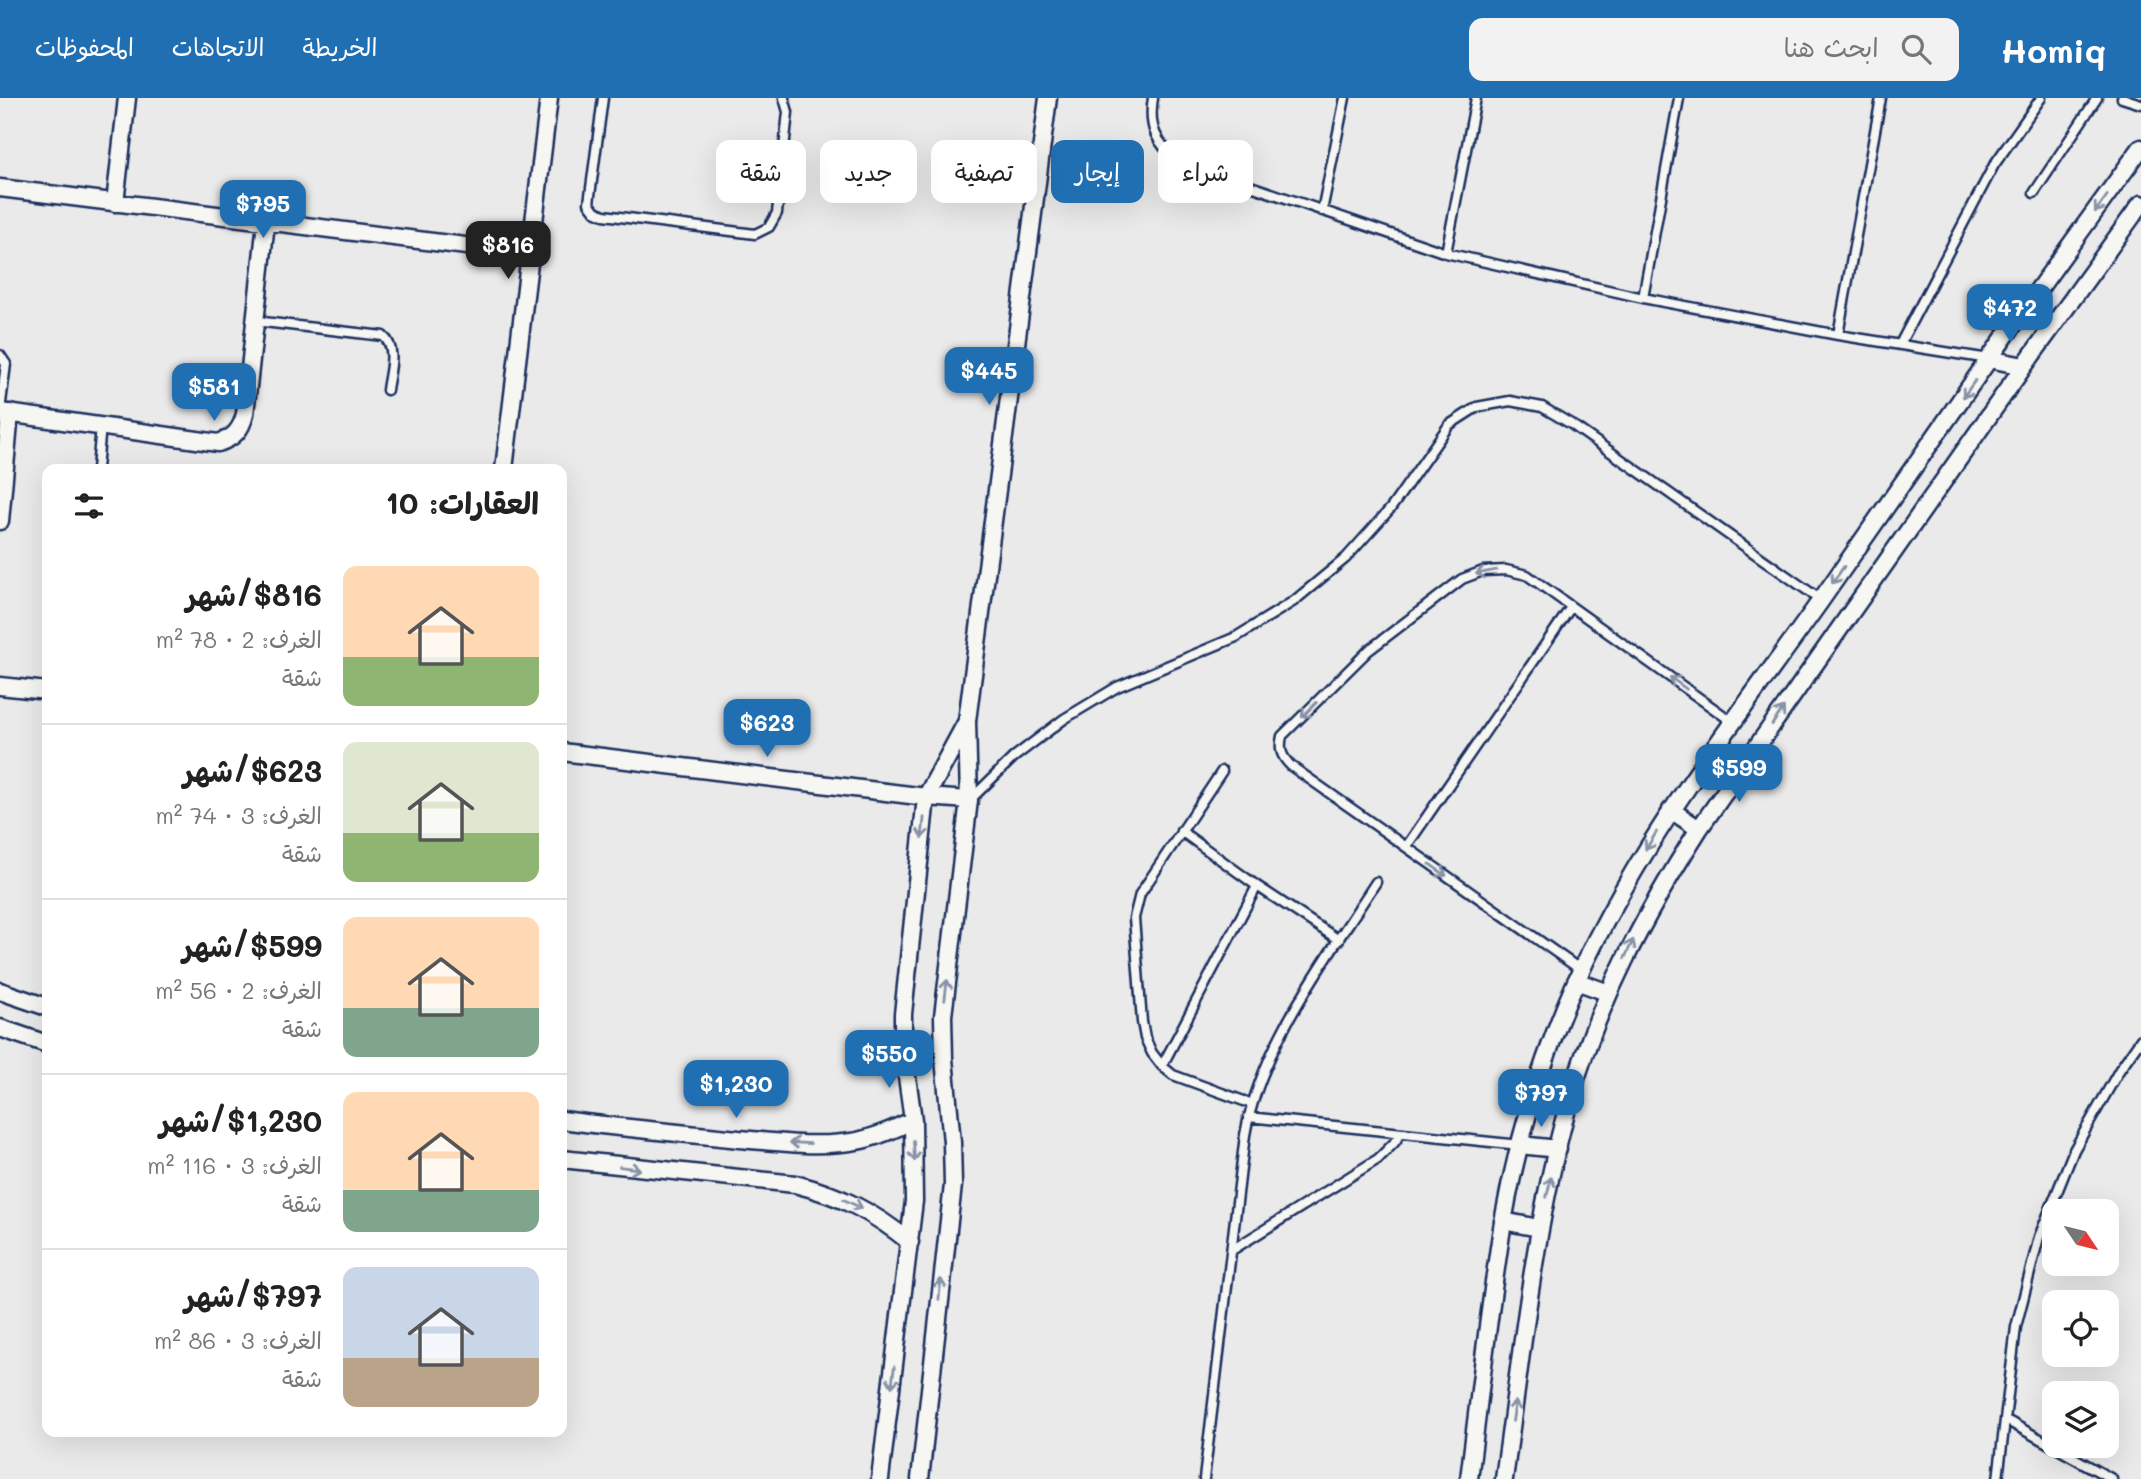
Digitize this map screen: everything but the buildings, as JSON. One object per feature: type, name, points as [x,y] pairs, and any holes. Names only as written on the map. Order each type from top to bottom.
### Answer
[{"type":"street","points":[[115,203],[127,98]]},
{"type":"street","points":[[505,464],[549,98]]},
{"type":"street","points":[[920,1479],[952,1195],[952,1142],[943,1016],[969,800],[967,721],[1048,98]]},
{"type":"street","points":[[1469,1479],[1503,1221],[1520,1145],[1546,1058],[1579,975],[1605,922],[1671,810],[2141,148]]},
{"type":"street","points":[[0,188],[530,254]]},
{"type":"street","points":[[1504,1479],[1539,1228],[1558,1149],[1587,1047],[1641,926],[1699,829],[2141,204]]},
{"type":"street","points":[[1,511],[3,412],[218,443],[237,434],[243,425],[266,222]]},
{"type":"street","points":[[1989,359],[2024,366]]},
{"type":"street","points":[[1870,530],[1896,548]]},
{"type":"street","points":[[0,686],[42,690]]},
{"type":"street","points":[[880,1479],[914,1201],[913,1120],[903,1048],[903,1014],[926,797],[967,721]]},
{"type":"street","points":[[567,753],[969,800]]},
{"type":"street","points":[[1671,810],[1699,829]]},
{"type":"street","points":[[1579,975],[1609,993]]},
{"type":"street","points":[[0,991],[42,1005]]},
{"type":"street","points":[[0,1028],[42,1042]]},
{"type":"street","points":[[567,1121],[669,1133],[831,1144],[859,1141],[913,1120]]},
{"type":"street","points":[[1520,1145],[1558,1149]]},
{"type":"street","points":[[567,1160],[795,1184],[827,1192],[857,1205],[911,1242]]},
{"type":"street","points":[[1503,1221],[1539,1228]]},
{"type":"lane","points":[[603,98],[589,203],[595,211],[604,215],[755,234],[769,227],[777,213],[788,112],[784,98]]},
{"type":"lane","points":[[1153,98],[1150,114],[1154,133],[1164,149],[1178,161],[1446,253],[1643,298],[1989,359]]},
{"type":"lane","points":[[1322,211],[1345,98]]},
{"type":"lane","points":[[1446,253],[1476,98]]},
{"type":"lane","points":[[1643,298],[1679,98]]},
{"type":"lane","points":[[1838,334],[1881,98]]},
{"type":"lane","points":[[1900,344],[1993,165],[2041,98]]},
{"type":"lane","points":[[2034,193],[2097,98]]},
{"type":"lane","points":[[2122,98],[2141,104]]},
{"type":"lane","points":[[255,321],[383,336],[392,349],[387,390]]},
{"type":"lane","points":[[0,355],[6,364],[3,412]]},
{"type":"lane","points":[[969,800],[1014,757],[1064,719],[1117,687],[1237,636],[1294,601],[1346,558],[1391,508],[1449,425],[1477,407],[1510,401],[1542,407],[1571,424],[1821,600]]},
{"type":"lane","points":[[98,464],[102,426]]},
{"type":"lane","points":[[1579,975],[1291,766],[1283,758],[1279,747],[1282,736],[1369,650],[1462,579],[1483,571],[1506,570],[1527,575],[1734,723]]},
{"type":"lane","points":[[1406,847],[1571,607]]},
{"type":"lane","points":[[1222,771],[1140,894],[1134,918],[1144,1030],[1152,1053],[1173,1075],[1252,1104]]},
{"type":"lane","points":[[1181,831],[1257,886],[1339,940]]},
{"type":"lane","points":[[1204,1479],[1248,1117],[1290,1018],[1376,882]]},
{"type":"lane","points":[[1162,1066],[1257,886]]},
{"type":"lane","points":[[1998,1479],[2015,1327],[2039,1237],[2074,1150],[2120,1069],[2141,1039]]},
{"type":"lane","points":[[1248,1117],[1520,1145]]},
{"type":"lane","points":[[1232,1250],[1378,1159],[1400,1134]]},
{"type":"lane","points":[[2006,1420],[2112,1479]]}]
